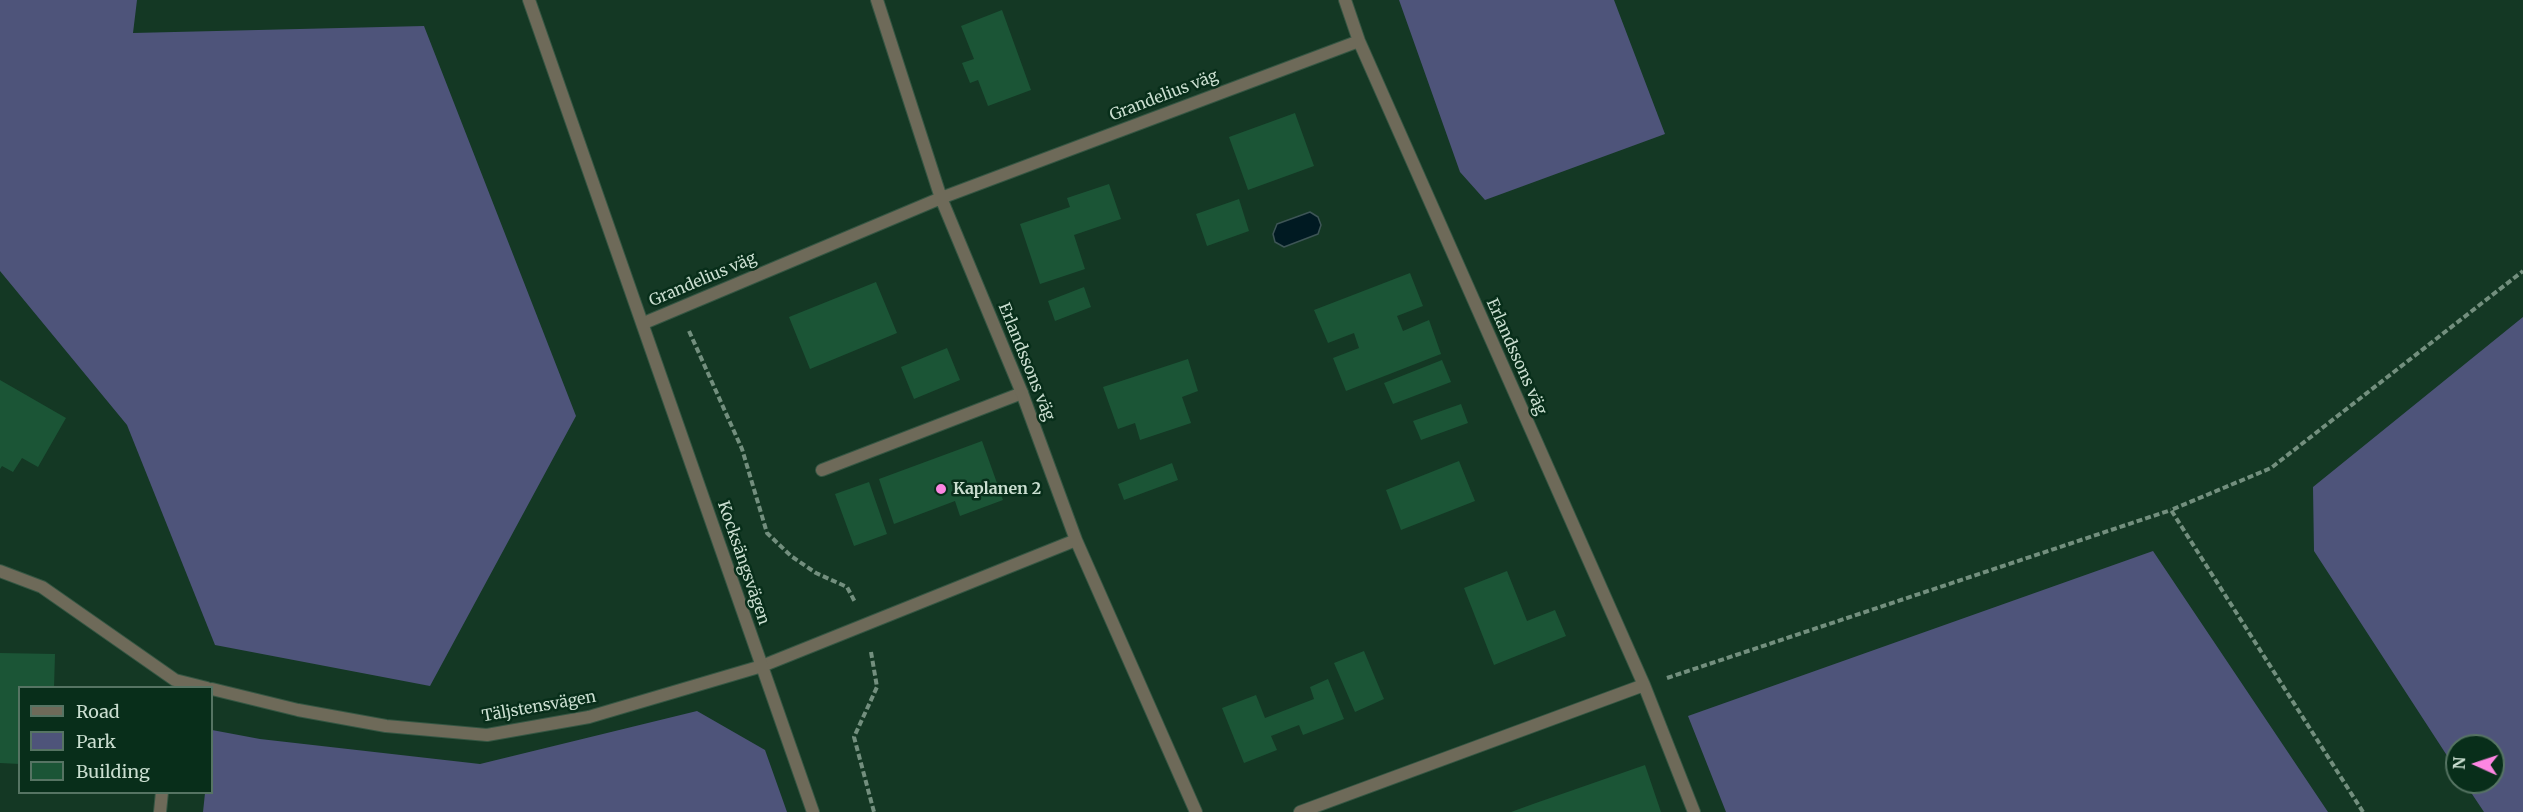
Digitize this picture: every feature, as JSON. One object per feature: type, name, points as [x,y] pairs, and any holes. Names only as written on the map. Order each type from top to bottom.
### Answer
[{"type":"street","name":"Kocksängsvägen","points":[[529,0],[644,323],[813,812]]},
{"type":"street","points":[[877,0],[941,198]]},
{"type":"street","points":[[1345,0],[1359,41]]},
{"type":"street","name":"Grandelius väg","points":[[644,323],[941,198],[1359,41]]},
{"type":"street","name":"Erlandssons väg","points":[[1359,41],[1644,685],[1694,812]]},
{"type":"street","name":"Erlandssons väg","points":[[941,198],[1022,393],[1076,540],[1196,812]]},
{"type":"street","points":[[822,470],[1022,393]]},
{"type":"street","points":[[762,666],[1076,540]]},
{"type":"street","points":[[0,571],[42,587],[175,684],[196,686]]},
{"type":"street","name":"Täljstensvägen","points":[[213,689],[298,710],[386,726],[487,735],[589,717],[762,666]]},
{"type":"street","points":[[1300,812],[1644,685]]},
{"type":"street","points":[[160,812],[162,794]]},
{"type":"path","points":[[1644,685],[2171,510],[2271,468],[2523,271]]},
{"type":"path","points":[[679,308],[742,449],[767,533],[791,556],[816,573],[848,587],[866,624],[878,687],[854,737],[874,812]]},
{"type":"path","points":[[2171,510],[2362,812]]},
{"type":"green space","points":[[0,0],[137,0],[133,33],[424,26],[576,416],[430,686],[215,645],[127,425],[0,271]]},
{"type":"green space","points":[[1399,0],[1614,0],[1665,134],[1485,200],[1460,172]]},
{"type":"green space","points":[[2523,317],[2523,812],[2484,812],[2472,794],[2505,794],[2505,734],[2445,734],[2445,753],[2314,551],[2313,487]]},
{"type":"green space","points":[[2153,551],[2328,812],[1726,812],[1688,716]]},
{"type":"green space","points":[[697,711],[765,750],[787,812],[203,812],[205,794],[213,794],[213,730],[260,739],[480,764]]},
{"type":"shaded area","points":[[1310,212],[1318,217],[1321,225],[1318,234],[1284,247],[1275,242],[1273,234],[1277,224]]},
{"type":"building","points":[[1002,10],[1031,90],[988,106],[978,80],[970,83],[962,63],[974,59],[961,26]]},
{"type":"building","points":[[1295,113],[1314,166],[1248,190],[1229,137]]},
{"type":"building","points":[[1109,184],[1121,219],[1074,235],[1085,269],[1040,284],[1020,224],[1070,207],[1067,198]]},
{"type":"building","points":[[1239,199],[1249,231],[1207,246],[1196,214]]},
{"type":"building","points":[[1410,273],[1423,306],[1397,316],[1403,331],[1429,320],[1441,354],[1346,391],[1333,358],[1359,348],[1354,333],[1328,343],[1314,310]]},
{"type":"building","points":[[876,282],[897,333],[810,369],[789,317]]},
{"type":"building","points":[[1084,287],[1091,307],[1055,321],[1048,301]]},
{"type":"building","points":[[947,348],[960,380],[914,399],[901,367]]},
{"type":"building","points":[[1188,359],[1198,391],[1182,397],[1191,423],[1140,440],[1135,423],[1118,429],[1103,387]]},
{"type":"building","points":[[1442,360],[1451,382],[1393,404],[1384,383]]},
{"type":"building","points":[[0,380],[66,418],[38,467],[22,458],[13,472],[2,466],[0,469]]},
{"type":"building","points":[[1461,404],[1468,423],[1421,440],[1413,421]]},
{"type":"building","name":"Kaplanen 2","points":[[982,441],[1003,500],[960,516],[955,501],[894,524],[879,479]]},
{"type":"building","points":[[1459,461],[1475,501],[1401,530],[1386,490]]},
{"type":"building","points":[[1172,463],[1178,480],[1124,500],[1118,484]]},
{"type":"building","points":[[869,482],[887,534],[854,546],[835,494]]},
{"type":"building","points":[[1507,571],[1527,621],[1555,610],[1566,636],[1494,665],[1464,588]]},
{"type":"building","points":[[1364,651],[1384,699],[1355,712],[1334,663]]},
{"type":"building","points":[[0,653],[55,654],[54,686],[18,686],[18,764],[0,763]]},
{"type":"building","points":[[1328,679],[1344,719],[1303,735],[1299,725],[1271,736],[1277,750],[1244,763],[1222,708],[1256,695],[1265,718],[1314,699],[1310,687]]},
{"type":"building","points":[[1645,765],[1661,812],[1511,812],[1533,804]]},
{"type":"place","name":"Kaplanen 2","points":[[941,489]]}]
